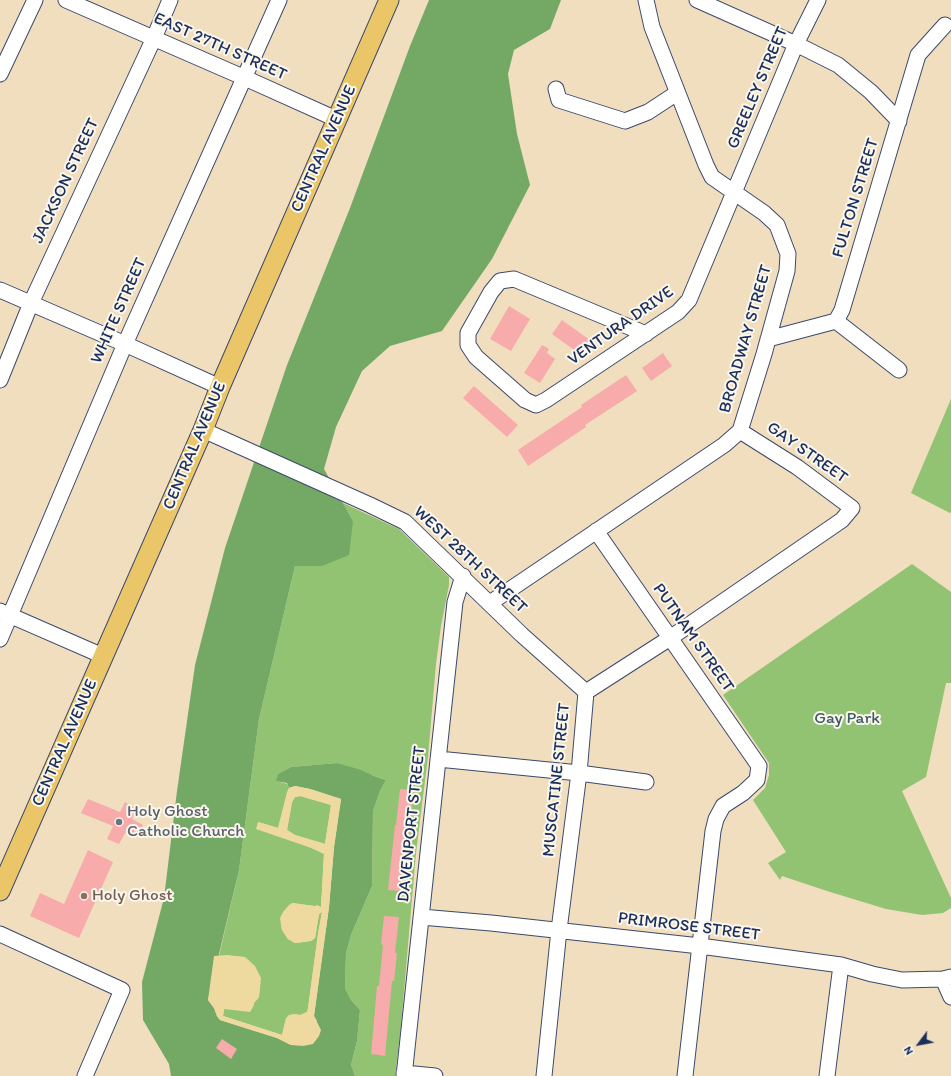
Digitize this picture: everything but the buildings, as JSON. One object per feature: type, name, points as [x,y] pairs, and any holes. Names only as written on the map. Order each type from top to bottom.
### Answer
[{"type":"main road","name":"CENTRAL AVENUE","points":[[0,891],[203,430],[220,387],[389,0]]},
{"type":"street","points":[[0,74],[34,0]]},
{"type":"street","name":"EAST 27TH STREET","points":[[66,0],[336,119]]},
{"type":"street","name":"JACKSON STREET","points":[[0,380],[31,303],[154,38],[170,0]]},
{"type":"street","name":"WHITE STREET","points":[[0,639],[5,613],[279,0]]},
{"type":"street","name":"BROADWAY STREET","points":[[490,603],[724,445],[740,431],[787,271],[788,254],[776,225],[764,213],[712,177],[677,93],[652,27],[646,0]]},
{"type":"street","points":[[697,0],[796,44],[838,65],[870,92],[899,121]]},
{"type":"street","name":"GREELEY STREET","points":[[734,193],[796,44],[818,0]]},
{"type":"street","name":"FULTON STREET","points":[[836,321],[842,310],[918,55],[945,25]]},
{"type":"street","points":[[556,89],[559,100],[625,121],[648,112],[677,93]]},
{"type":"street","name":"VENTURA DRIVE","points":[[646,334],[514,279],[500,281],[491,292],[468,333],[468,345],[476,356],[525,400],[536,405],[546,400],[646,334],[678,312],[689,300],[734,193]]},
{"type":"street","points":[[0,290],[220,387]]},
{"type":"street","points":[[768,339],[836,321],[899,370]]},
{"type":"street","name":"WEST 28TH STREET","points":[[203,430],[405,522],[522,634],[586,692]]},
{"type":"street","name":"GAY STREET","points":[[740,431],[797,467],[852,508]]},
{"type":"street","name":"MUSCATINE STREET","points":[[544,1076],[559,930],[579,773],[586,692],[670,638],[842,520],[852,508]]},
{"type":"street","name":"PUTNAM STREET","points":[[596,531],[759,766],[757,780],[743,793],[724,806],[716,819],[713,832],[700,946]]},
{"type":"street","name":"DAVENPORT STREET","points":[[404,1074],[455,602],[462,576]]},
{"type":"street","points":[[5,613],[103,656]]},
{"type":"street","points":[[438,759],[511,765],[646,782]]},
{"type":"street","name":"PRIMROSE STREET","points":[[421,917],[559,930],[700,946],[841,965],[872,974],[902,980],[947,978]]},
{"type":"street","points":[[0,934],[122,990],[86,1076]]},
{"type":"street","points":[[685,1076],[700,946]]},
{"type":"street","points":[[826,1076],[841,965]]},
{"type":"street","points":[[947,978],[951,997]]},
{"type":"street","points":[[404,1074],[435,1076]]},
{"type":"green space","points":[[429,0],[561,0],[550,29],[514,50],[508,74],[517,134],[530,185],[492,259],[442,331],[390,346],[362,371],[336,427],[324,469],[353,521],[349,555],[322,566],[295,566],[259,719],[239,870],[208,1000],[220,1020],[277,1038],[291,1045],[317,1021],[314,1016],[329,907],[334,847],[341,799],[310,789],[295,786],[289,788],[287,783],[276,781],[278,774],[291,767],[337,763],[361,770],[386,780],[380,791],[373,811],[372,886],[351,935],[346,953],[345,988],[351,1000],[360,1010],[357,1041],[351,1065],[355,1076],[171,1076],[169,1064],[143,1020],[142,982],[164,898],[177,791],[195,665],[225,548],[287,365],[350,208],[410,46]]},
{"type":"green space","points":[[951,399],[951,512],[950,513],[911,493]]},
{"type":"green space","points":[[343,503],[399,529],[449,577],[436,664],[428,757],[416,853],[401,1026],[395,1076],[355,1076],[351,1065],[357,1041],[360,1010],[351,1000],[345,988],[346,953],[351,935],[372,886],[373,811],[380,791],[386,780],[337,763],[291,767],[278,774],[277,781],[287,784],[289,788],[278,828],[258,822],[324,854],[321,907],[292,903],[281,925],[282,930],[288,939],[295,943],[311,941],[315,938],[319,914],[322,912],[308,1008],[307,1012],[303,1014],[294,1014],[286,1019],[282,1035],[223,1016],[224,1009],[253,1007],[254,1003],[259,997],[245,957],[219,956],[239,870],[259,719],[295,566],[322,566],[353,521]]},
{"type":"green space","name":"Gay Park","points":[[912,564],[951,592],[951,683],[946,683],[926,777],[902,791],[951,898],[951,908],[943,913],[922,915],[886,909],[782,876],[780,880],[768,863],[786,852],[753,800],[765,788],[769,775],[769,763],[723,695]]},
{"type":"green space","points":[[300,796],[331,805],[325,844],[295,835],[287,830],[292,802],[295,797]]},
{"type":"sand","points":[[295,786],[310,789],[341,799],[334,847],[329,907],[314,1016],[321,1030],[319,1036],[313,1044],[303,1046],[291,1045],[277,1038],[220,1020],[208,1000],[214,956],[227,955],[245,957],[255,966],[261,978],[259,997],[254,1003],[250,1012],[224,1009],[223,1016],[282,1035],[286,1018],[289,1015],[300,1015],[307,1012],[322,912],[319,914],[315,938],[311,941],[304,942],[295,943],[288,939],[282,930],[280,918],[283,912],[292,903],[317,905],[321,907],[324,854],[320,851],[256,829],[258,822],[278,828],[289,788]],"holes":[[[301,796],[331,805],[325,844],[295,835],[287,830],[292,802],[295,797]]]},
{"type":"place","name":"Holy Ghost Catholic Church","points":[[119,822]]},
{"type":"place","name":"Holy Ghost","points":[[84,896]]}]
